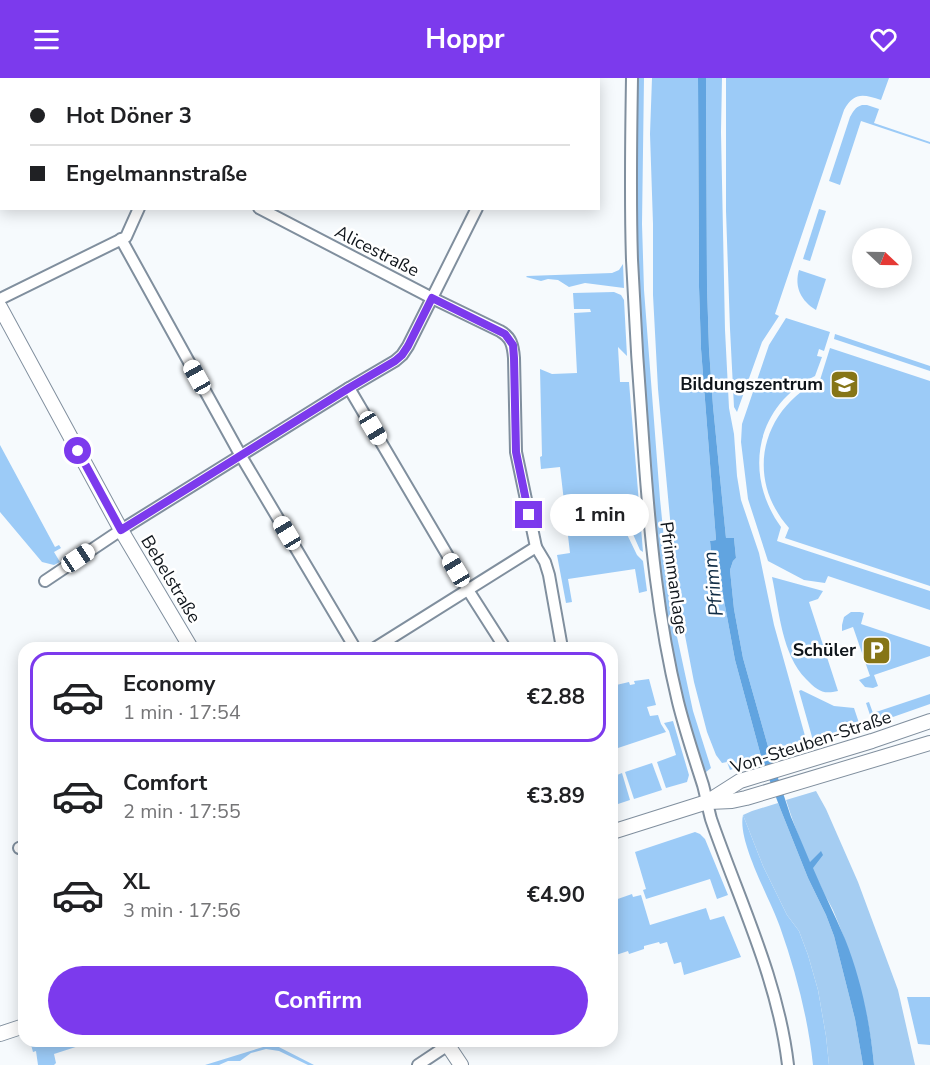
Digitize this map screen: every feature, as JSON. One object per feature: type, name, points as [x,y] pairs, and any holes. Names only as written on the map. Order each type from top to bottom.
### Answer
[{"type":"street","name":"Pfrimmanlage","points":[[632,78],[632,258],[638,377],[659,606],[679,703],[706,802],[753,928],[778,1012],[788,1065]]},
{"type":"street","points":[[0,299],[126,237],[138,210]]},
{"type":"street","name":"Alicestraße","points":[[263,210],[505,334],[511,340],[514,358],[516,452],[536,547]]},
{"type":"street","points":[[45,581],[121,530],[402,355],[476,210]]},
{"type":"street","points":[[121,239],[241,456],[351,642]]},
{"type":"street","name":"Bebelstraße","points":[[0,307],[121,530],[188,642]]},
{"type":"street","points":[[349,388],[501,642]]},
{"type":"street","points":[[385,642],[536,547],[545,562],[549,575],[561,642]]},
{"type":"street","name":"Von-Steuben-Straße","points":[[618,830],[706,802],[740,781],[930,722]]},
{"type":"street","name":"Von-Steuben-Straße","points":[[706,802],[746,798],[930,743]]},
{"type":"street","points":[[0,1034],[18,1028]]},
{"type":"street","points":[[418,1065],[442,1047]]},
{"type":"street","points":[[450,1047],[461,1065]]},
{"type":"shaded area","points":[[637,78],[644,78],[642,224],[644,290],[670,600],[693,711],[711,768],[706,772],[699,759],[686,711],[669,634],[660,576],[640,340]]},
{"type":"shaded area","points":[[652,78],[698,78],[701,349],[716,540],[710,541],[712,561],[719,573],[735,660],[762,760],[730,770],[727,762],[722,763],[716,755],[707,732],[694,682],[677,594],[658,389],[653,295],[650,134]]},
{"type":"shaded area","points":[[698,78],[706,78],[709,349],[726,538],[734,538],[736,558],[730,570],[734,609],[743,658],[771,757],[791,817],[810,862],[821,851],[823,855],[813,868],[845,939],[856,970],[867,1017],[874,1065],[863,1065],[855,1019],[834,936],[808,878],[762,760],[735,660],[719,573],[712,561],[710,541],[716,540],[701,349],[699,287]]},
{"type":"shaded area","points":[[706,78],[722,78],[725,330],[729,408],[734,434],[737,476],[741,500],[759,553],[774,625],[807,743],[771,757],[743,658],[734,609],[730,570],[736,558],[734,538],[726,538],[713,406],[707,286]]},
{"type":"shaded area","points":[[726,78],[889,78],[881,100],[869,96],[855,97],[844,110],[775,314],[779,316],[762,342],[737,412],[734,407],[726,211]]},
{"type":"shaded area","points":[[862,105],[879,109],[874,123],[930,142],[930,144],[861,121],[840,185],[829,181],[850,117],[856,108]]},
{"type":"shaded area","points":[[819,209],[826,211],[810,261],[803,259]]},
{"type":"shaded area","points":[[623,264],[624,288],[585,283],[569,287],[558,280],[541,281],[526,277],[612,273],[619,270]]},
{"type":"shaded area","points":[[799,270],[826,279],[816,310],[800,293],[797,282]]},
{"type":"shaded area","points":[[614,292],[621,295],[624,300],[627,356],[618,347],[620,382],[629,382],[643,552],[628,523],[622,524],[637,555],[643,561],[647,591],[639,593],[635,569],[568,579],[572,602],[566,603],[557,555],[570,553],[560,467],[541,469],[540,369],[552,374],[577,373],[574,313],[591,312],[590,309],[574,309],[573,293]]},
{"type":"shaded area","points":[[786,318],[830,332],[824,351],[819,349],[817,356],[822,357],[815,376],[795,389],[779,405],[768,423],[761,443],[759,464],[762,486],[769,507],[781,527],[777,541],[930,591],[930,610],[828,576],[825,583],[804,580],[768,561],[748,499],[741,442],[742,424],[769,345]]},
{"type":"shaded area","points":[[835,334],[930,366],[930,371],[834,339]]},
{"type":"shaded area","points":[[830,348],[930,381],[930,586],[785,538],[789,528],[775,508],[767,487],[764,466],[766,446],[773,426],[784,408],[800,393],[820,380]]},
{"type":"shaded area","points":[[0,445],[55,547],[59,545],[61,548],[54,552],[60,562],[54,565],[42,562],[0,512]]},
{"type":"shaded area","points":[[772,577],[823,591],[818,599],[809,602],[838,691],[820,691],[798,669],[783,631]]},
{"type":"shaded area","points":[[851,612],[864,613],[861,624],[930,647],[930,656],[874,675],[878,686],[865,687],[859,680],[870,676],[853,627],[842,631],[844,617]]},
{"type":"shaded area","points":[[649,679],[656,705],[647,707],[650,716],[658,715],[666,732],[618,748],[618,685],[629,682],[630,685],[635,684],[634,681]]},
{"type":"shaded area","points":[[799,691],[834,706],[854,708],[861,729],[814,744]]},
{"type":"shaded area","points":[[930,694],[930,704],[873,724],[866,703],[869,702],[873,713]]},
{"type":"shaded area","points":[[673,721],[689,775],[687,782],[666,788],[657,762],[676,755],[669,731],[664,723]]},
{"type":"shaded area","points":[[652,763],[662,790],[634,799],[625,772]]},
{"type":"shaded area","points":[[622,773],[630,800],[618,804],[618,775]]},
{"type":"shaded area","points":[[816,791],[858,882],[898,990],[915,1065],[874,1065],[860,986],[848,948],[833,910],[806,854],[786,800]]},
{"type":"shaded area","points":[[778,803],[834,936],[855,1019],[863,1065],[829,1065],[818,990],[808,955],[799,931],[787,915],[763,866],[743,815]]},
{"type":"shaded area","points":[[743,815],[763,866],[787,915],[799,931],[808,955],[818,990],[829,1065],[813,1065],[805,1013],[796,978],[776,916],[745,840],[742,826]]},
{"type":"shaded area","points":[[695,832],[705,839],[728,895],[717,899],[710,879],[646,899],[643,890],[646,889],[635,852]]},
{"type":"shaded area","points":[[632,894],[633,897],[641,895],[650,925],[706,908],[710,920],[724,916],[741,957],[684,975],[681,962],[674,964],[667,942],[644,946],[644,949],[629,954],[628,951],[618,954],[618,899]]},
{"type":"shaded area","points":[[907,997],[930,997],[930,1045],[918,1044]]},
{"type":"shaded area","points":[[32,1047],[76,1047],[54,1054],[56,1063],[54,1065],[38,1065],[36,1051],[33,1052]]},
{"type":"shaded area","points":[[263,1047],[279,1047],[314,1065],[308,1065],[279,1051],[266,1049],[251,1053],[240,1061],[205,1065]]},
{"type":"place","name":"Bildungszentrum","points":[[844,384]]},
{"type":"place","name":"Schüler","points":[[877,650]]},
{"type":"route","points":[[78,451],[121,530],[395,361],[408,346],[432,298],[505,334],[513,345],[516,452],[529,515]]},
{"type":"water label","name":"Pfrimm","points":[[713,584]]}]
